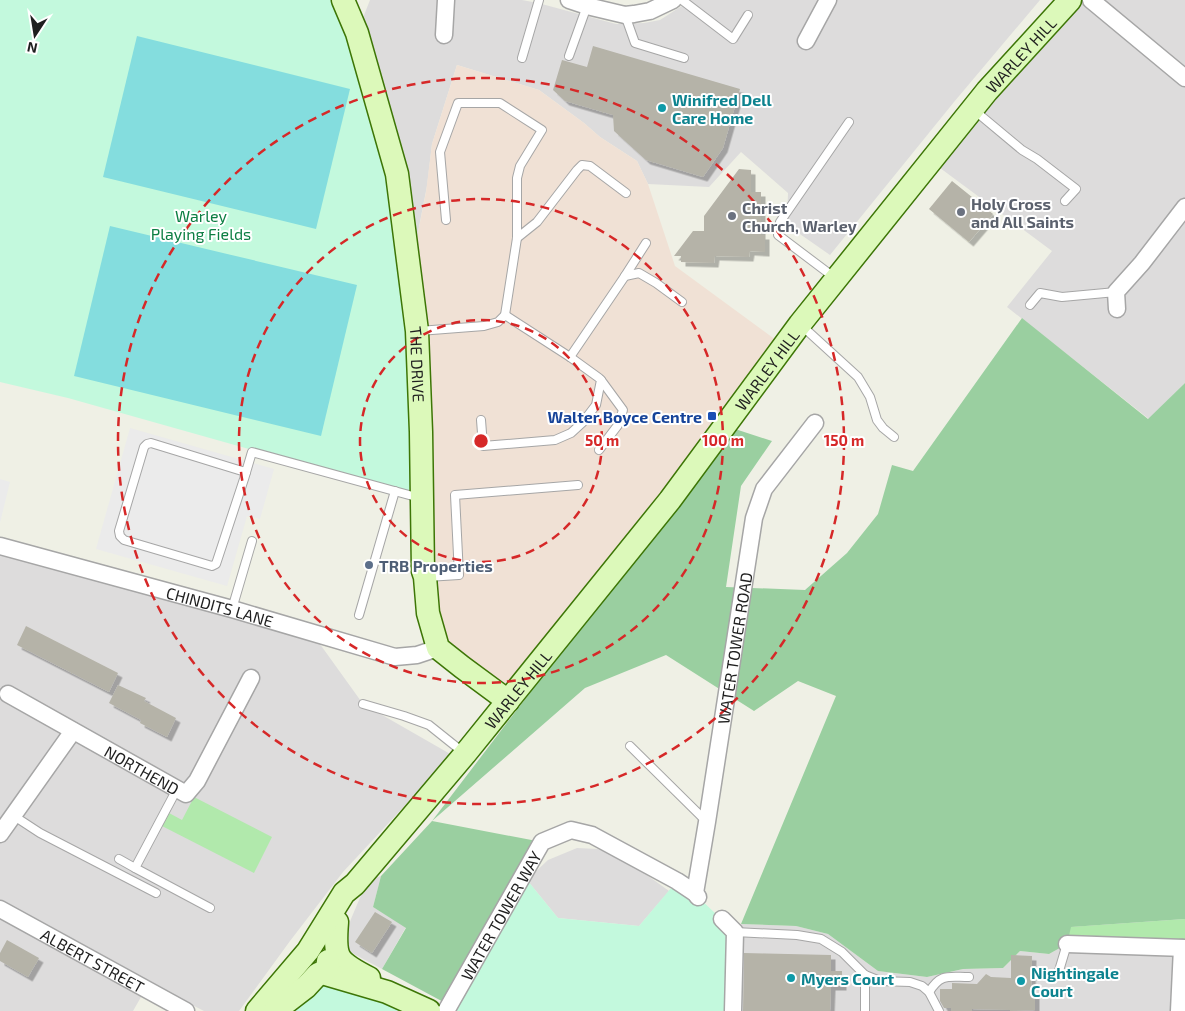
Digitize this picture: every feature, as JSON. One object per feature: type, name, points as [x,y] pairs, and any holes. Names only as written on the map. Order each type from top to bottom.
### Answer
[{"type":"main road","name":"THE DRIVE","points":[[343,0],[357,33],[397,174],[417,331],[423,571],[428,612],[438,648]]},
{"type":"main road","name":"WARLEY HILL","points":[[258,1011],[318,962],[344,893],[355,884],[466,754],[670,500],[800,324],[987,91],[1070,0]]},
{"type":"main road","points":[[438,648],[508,701]]},
{"type":"main road","name":"WARLEY HILL","points":[[275,1011],[306,987],[355,884]]},
{"type":"main road","points":[[337,922],[336,939],[338,955],[343,962],[388,992]]},
{"type":"main road","points":[[318,962],[354,970]]},
{"type":"main road","points":[[318,962],[429,1011]]},
{"type":"street","points":[[444,35],[446,0]]},
{"type":"street","points":[[569,0],[625,15],[650,10],[673,0]]},
{"type":"street","points":[[806,41],[828,0]]},
{"type":"street","points":[[1091,0],[1185,78]]},
{"type":"street","points":[[1117,309],[1116,292],[1142,263],[1185,207]]},
{"type":"street","name":"WATER TOWER ROAD","points":[[696,895],[754,518],[764,489],[815,423]]},
{"type":"street","name":"CHINDITS LANE","points":[[0,546],[232,609],[395,657],[417,655],[438,648]]},
{"type":"street","name":"NORTHEND","points":[[8,694],[186,794],[197,781],[251,678]]},
{"type":"street","points":[[0,834],[73,731]]},
{"type":"street","name":"WATER TOWER WAY","points":[[446,1011],[542,842],[571,830],[592,835],[677,881],[696,895]]},
{"type":"street","name":"ALBERT STREET","points":[[0,909],[186,1011]]},
{"type":"street","points":[[722,919],[735,932],[733,1011]]},
{"type":"street","points":[[1067,944],[1184,948],[1179,1011]]},
{"type":"lane","points":[[522,58],[539,0]]},
{"type":"lane","points":[[682,0],[733,40],[748,15]]},
{"type":"lane","points":[[570,56],[587,6]]},
{"type":"lane","points":[[625,15],[635,43],[684,58]]},
{"type":"lane","points":[[417,331],[484,326],[498,322],[504,315],[518,238],[517,178],[520,166],[542,130],[500,103],[458,103],[440,152],[446,220]]},
{"type":"lane","points":[[973,109],[1022,150],[1076,189],[1065,201]]},
{"type":"lane","points":[[836,279],[778,235],[780,222],[849,122]]},
{"type":"lane","points":[[518,238],[537,222],[582,165],[590,166],[626,193]]},
{"type":"lane","points":[[570,357],[646,243]]},
{"type":"lane","points":[[625,276],[639,273],[682,302]]},
{"type":"lane","points":[[1030,305],[1040,293],[1062,297],[1116,292]]},
{"type":"lane","points":[[504,315],[599,378],[623,410],[618,425],[599,450]]},
{"type":"lane","points":[[800,324],[858,377],[870,397],[878,420],[883,428],[894,437]]},
{"type":"lane","points":[[481,420],[483,446],[555,440],[571,433],[583,422],[596,405],[601,380]]},
{"type":"lane","points":[[246,473],[151,443],[147,444],[144,447],[119,531],[120,536],[124,540],[214,566],[216,564],[246,473],[252,452],[422,498]]},
{"type":"lane","points":[[425,577],[459,575],[455,495],[578,485]]},
{"type":"lane","points":[[358,616],[395,491]]},
{"type":"lane","points":[[232,609],[252,541]]},
{"type":"lane","points":[[363,704],[429,725],[466,754]]},
{"type":"lane","points":[[630,746],[707,822]]},
{"type":"lane","points":[[135,868],[177,789]]},
{"type":"lane","points":[[14,816],[40,833],[156,893]]},
{"type":"lane","points":[[119,859],[210,908]]},
{"type":"lane","points":[[735,932],[798,935],[821,939],[842,952],[865,975],[880,981],[910,982],[922,986],[929,992],[939,1011]]},
{"type":"lane","points":[[1058,974],[1067,944]]},
{"type":"lane","points":[[865,975],[865,1011]]},
{"type":"lane","points":[[929,992],[933,985],[944,977],[968,977]]},
{"type":"shaded area","points":[[370,0],[522,0],[616,24],[644,23],[660,20],[691,0],[1040,0],[954,102],[830,255],[787,225],[788,193],[741,152],[709,187],[648,184],[637,161],[600,137],[539,90],[457,65],[432,144],[427,186],[410,273],[357,33]]},
{"type":"shaded area","points":[[1077,0],[1185,0],[1185,383],[1149,419],[1007,307],[1052,251],[936,165]]},
{"type":"shaded area","points":[[137,36],[350,89],[316,229],[103,177]]},
{"type":"shaded area","points":[[457,65],[539,90],[600,137],[637,161],[648,184],[675,266],[784,346],[508,701],[438,648],[410,273],[426,192],[432,144]]},
{"type":"shaded area","points":[[110,226],[357,285],[321,436],[74,376]]},
{"type":"shaded area","points":[[130,428],[274,469],[260,519],[247,516],[227,586],[96,549]]},
{"type":"shaded area","points":[[0,479],[10,482],[0,523]]},
{"type":"shaded area","points":[[0,546],[312,633],[363,704],[452,755],[343,872],[239,1011],[204,1011],[149,983],[133,1011],[0,1011]]},
{"type":"shaded area","points":[[577,848],[598,849],[616,857],[644,873],[669,891],[639,926],[558,918],[527,880],[548,860]]},
{"type":"shaded area","points":[[381,876],[373,907],[406,927],[382,969],[347,949],[345,937],[367,881]]},
{"type":"shaded area","points":[[741,924],[796,926],[828,934],[878,971],[927,977],[963,969],[1003,968],[1020,951],[1049,954],[1067,944],[1185,947],[1185,1011],[733,1011],[735,932]]},
{"type":"green space","name":"Warley Playing Fields","points":[[0,0],[343,0],[397,174],[422,498],[68,398],[0,382]]},
{"type":"green space","points":[[1022,318],[1148,419],[1185,383],[1185,919],[1071,927],[1067,944],[1049,954],[1020,951],[1003,968],[963,969],[927,977],[878,971],[828,934],[796,926],[741,924],[836,696],[798,681],[754,711],[666,655],[585,688],[432,821],[732,428],[772,441],[741,486],[726,587],[805,590],[847,553],[878,514],[892,465],[913,471]]},
{"type":"green space","points":[[194,797],[272,837],[254,873],[162,826],[169,813],[182,820]]},
{"type":"green space","points":[[432,821],[542,842],[449,1005],[382,969],[406,928],[373,907],[381,876]]},
{"type":"green space","points":[[523,875],[558,918],[639,926],[677,881],[698,897],[735,932],[733,1011],[446,1011]]},
{"type":"green space","points":[[1185,919],[1185,948],[1067,944],[1070,927]]},
{"type":"green space","points":[[336,977],[429,1011],[290,1011]]},
{"type":"building","name":"Winifred Dell Care Home","points":[[593,46],[740,89],[723,148],[703,177],[646,160],[614,131],[613,115],[565,101],[553,90],[562,60],[587,67]]},
{"type":"building","name":"Christ Church, Warley","points":[[739,169],[751,170],[751,192],[761,192],[761,235],[765,235],[765,252],[750,251],[749,257],[715,256],[714,263],[681,262],[681,256],[674,256],[693,231],[704,231],[704,216]]},
{"type":"building","name":"Holy Cross and All Saints","points":[[952,181],[993,214],[969,242],[929,209]]},
{"type":"building","points":[[26,626],[118,673],[109,692],[17,645]]},
{"type":"building","points":[[118,685],[146,698],[144,701],[176,718],[167,737],[140,723],[141,720],[109,703]]},
{"type":"building","points":[[375,912],[392,922],[372,953],[355,942]]},
{"type":"building","points":[[7,940],[39,958],[28,977],[0,961],[0,953]]},
{"type":"building","name":"Myers Court","points":[[744,953],[831,955],[831,971],[842,971],[842,986],[831,986],[830,1011],[743,1011]]},
{"type":"building","name":"Nightingale Court","points":[[1011,955],[1032,956],[1031,989],[1035,989],[1035,1010],[972,1009],[972,1011],[951,1011],[951,1008],[944,1008],[940,1001],[940,989],[952,989],[952,983],[977,984],[986,974],[991,977],[1011,978]]},
{"type":"place","name":"Winifred Dell Care Home","points":[[662,108]]},
{"type":"place","name":"Holy Cross and All Saints","points":[[961,212]]},
{"type":"place","name":"Christ Church, Warley","points":[[732,216]]},
{"type":"place","name":"Walter Boyce Centre","points":[[712,416]]},
{"type":"place","name":"TRB Properties","points":[[369,565]]},
{"type":"place","name":"Myers Court","points":[[791,978]]},
{"type":"place","name":"Nightingale Court","points":[[1021,981]]}]
